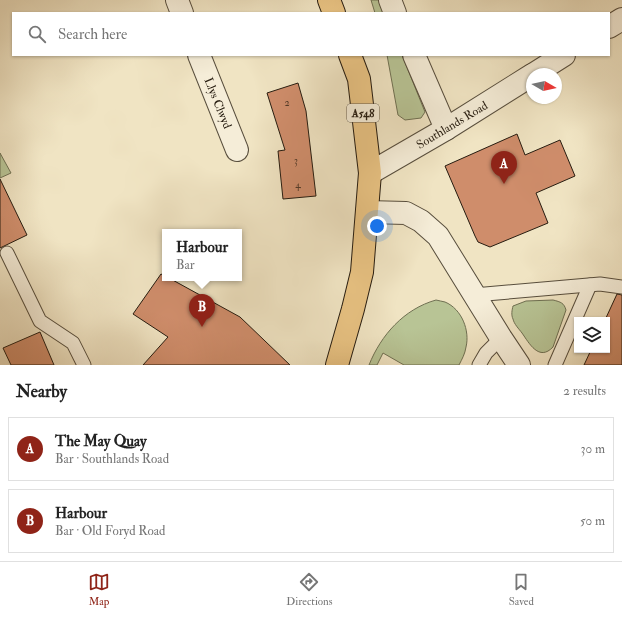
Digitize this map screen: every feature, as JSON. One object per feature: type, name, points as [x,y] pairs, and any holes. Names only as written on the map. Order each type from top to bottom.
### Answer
[{"type":"main road","points":[[330,0],[334,12]]},
{"type":"main road","name":"A548","points":[[337,364],[362,272],[370,173],[359,79],[350,56]]},
{"type":"street","points":[[177,0],[182,12]]},
{"type":"street","points":[[390,0],[396,12]]},
{"type":"street","points":[[610,26],[622,19]]},
{"type":"street","name":"Llys Clwyd","points":[[199,56],[237,150]]},
{"type":"street","points":[[414,56],[446,129]]},
{"type":"street","name":"Southlands Road","points":[[543,68],[562,56]]},
{"type":"street","name":"Southlands Road","points":[[370,173],[446,129],[526,78]]},
{"type":"street","points":[[367,212],[406,213],[422,222],[438,236],[519,365]]},
{"type":"lane","points":[[7,253],[40,321],[73,343],[84,365]]},
{"type":"lane","points":[[474,294],[590,284],[622,287]]},
{"type":"lane","points":[[555,365],[590,284]]},
{"type":"lane","points":[[479,365],[486,352],[501,338]]},
{"type":"green space","points":[[371,0],[380,0],[385,12],[375,12]]},
{"type":"green space","points":[[387,56],[402,56],[425,112],[421,118],[405,120],[398,115]]},
{"type":"green space","points":[[0,153],[11,173],[0,178]]},
{"type":"green space","points":[[436,300],[451,305],[460,315],[466,328],[467,341],[465,352],[459,365],[404,365],[383,353],[377,365],[369,365],[380,343],[395,325],[414,310],[424,304]]},
{"type":"green space","points":[[553,300],[562,303],[566,310],[553,347],[543,353],[531,346],[514,323],[512,317],[513,306],[526,301]]},
{"type":"building","points":[[298,83],[306,111],[316,196],[283,199],[278,151],[285,150],[267,93]]},
{"type":"building","points":[[517,134],[525,155],[560,140],[575,176],[536,193],[548,223],[490,247],[478,242],[445,166]]},
{"type":"building","points":[[0,179],[27,235],[0,248]]},
{"type":"building","points":[[161,274],[162,281],[174,281],[240,317],[290,365],[143,365],[168,337],[133,314]]},
{"type":"building","points":[[617,294],[622,295],[622,365],[584,365],[590,353],[610,353],[610,317],[606,317]]},
{"type":"building","points":[[40,332],[54,365],[11,365],[3,348]]},
{"type":"place","name":"The May Quay","points":[[504,184]]},
{"type":"place","name":"Harbour","points":[[202,327]]}]
